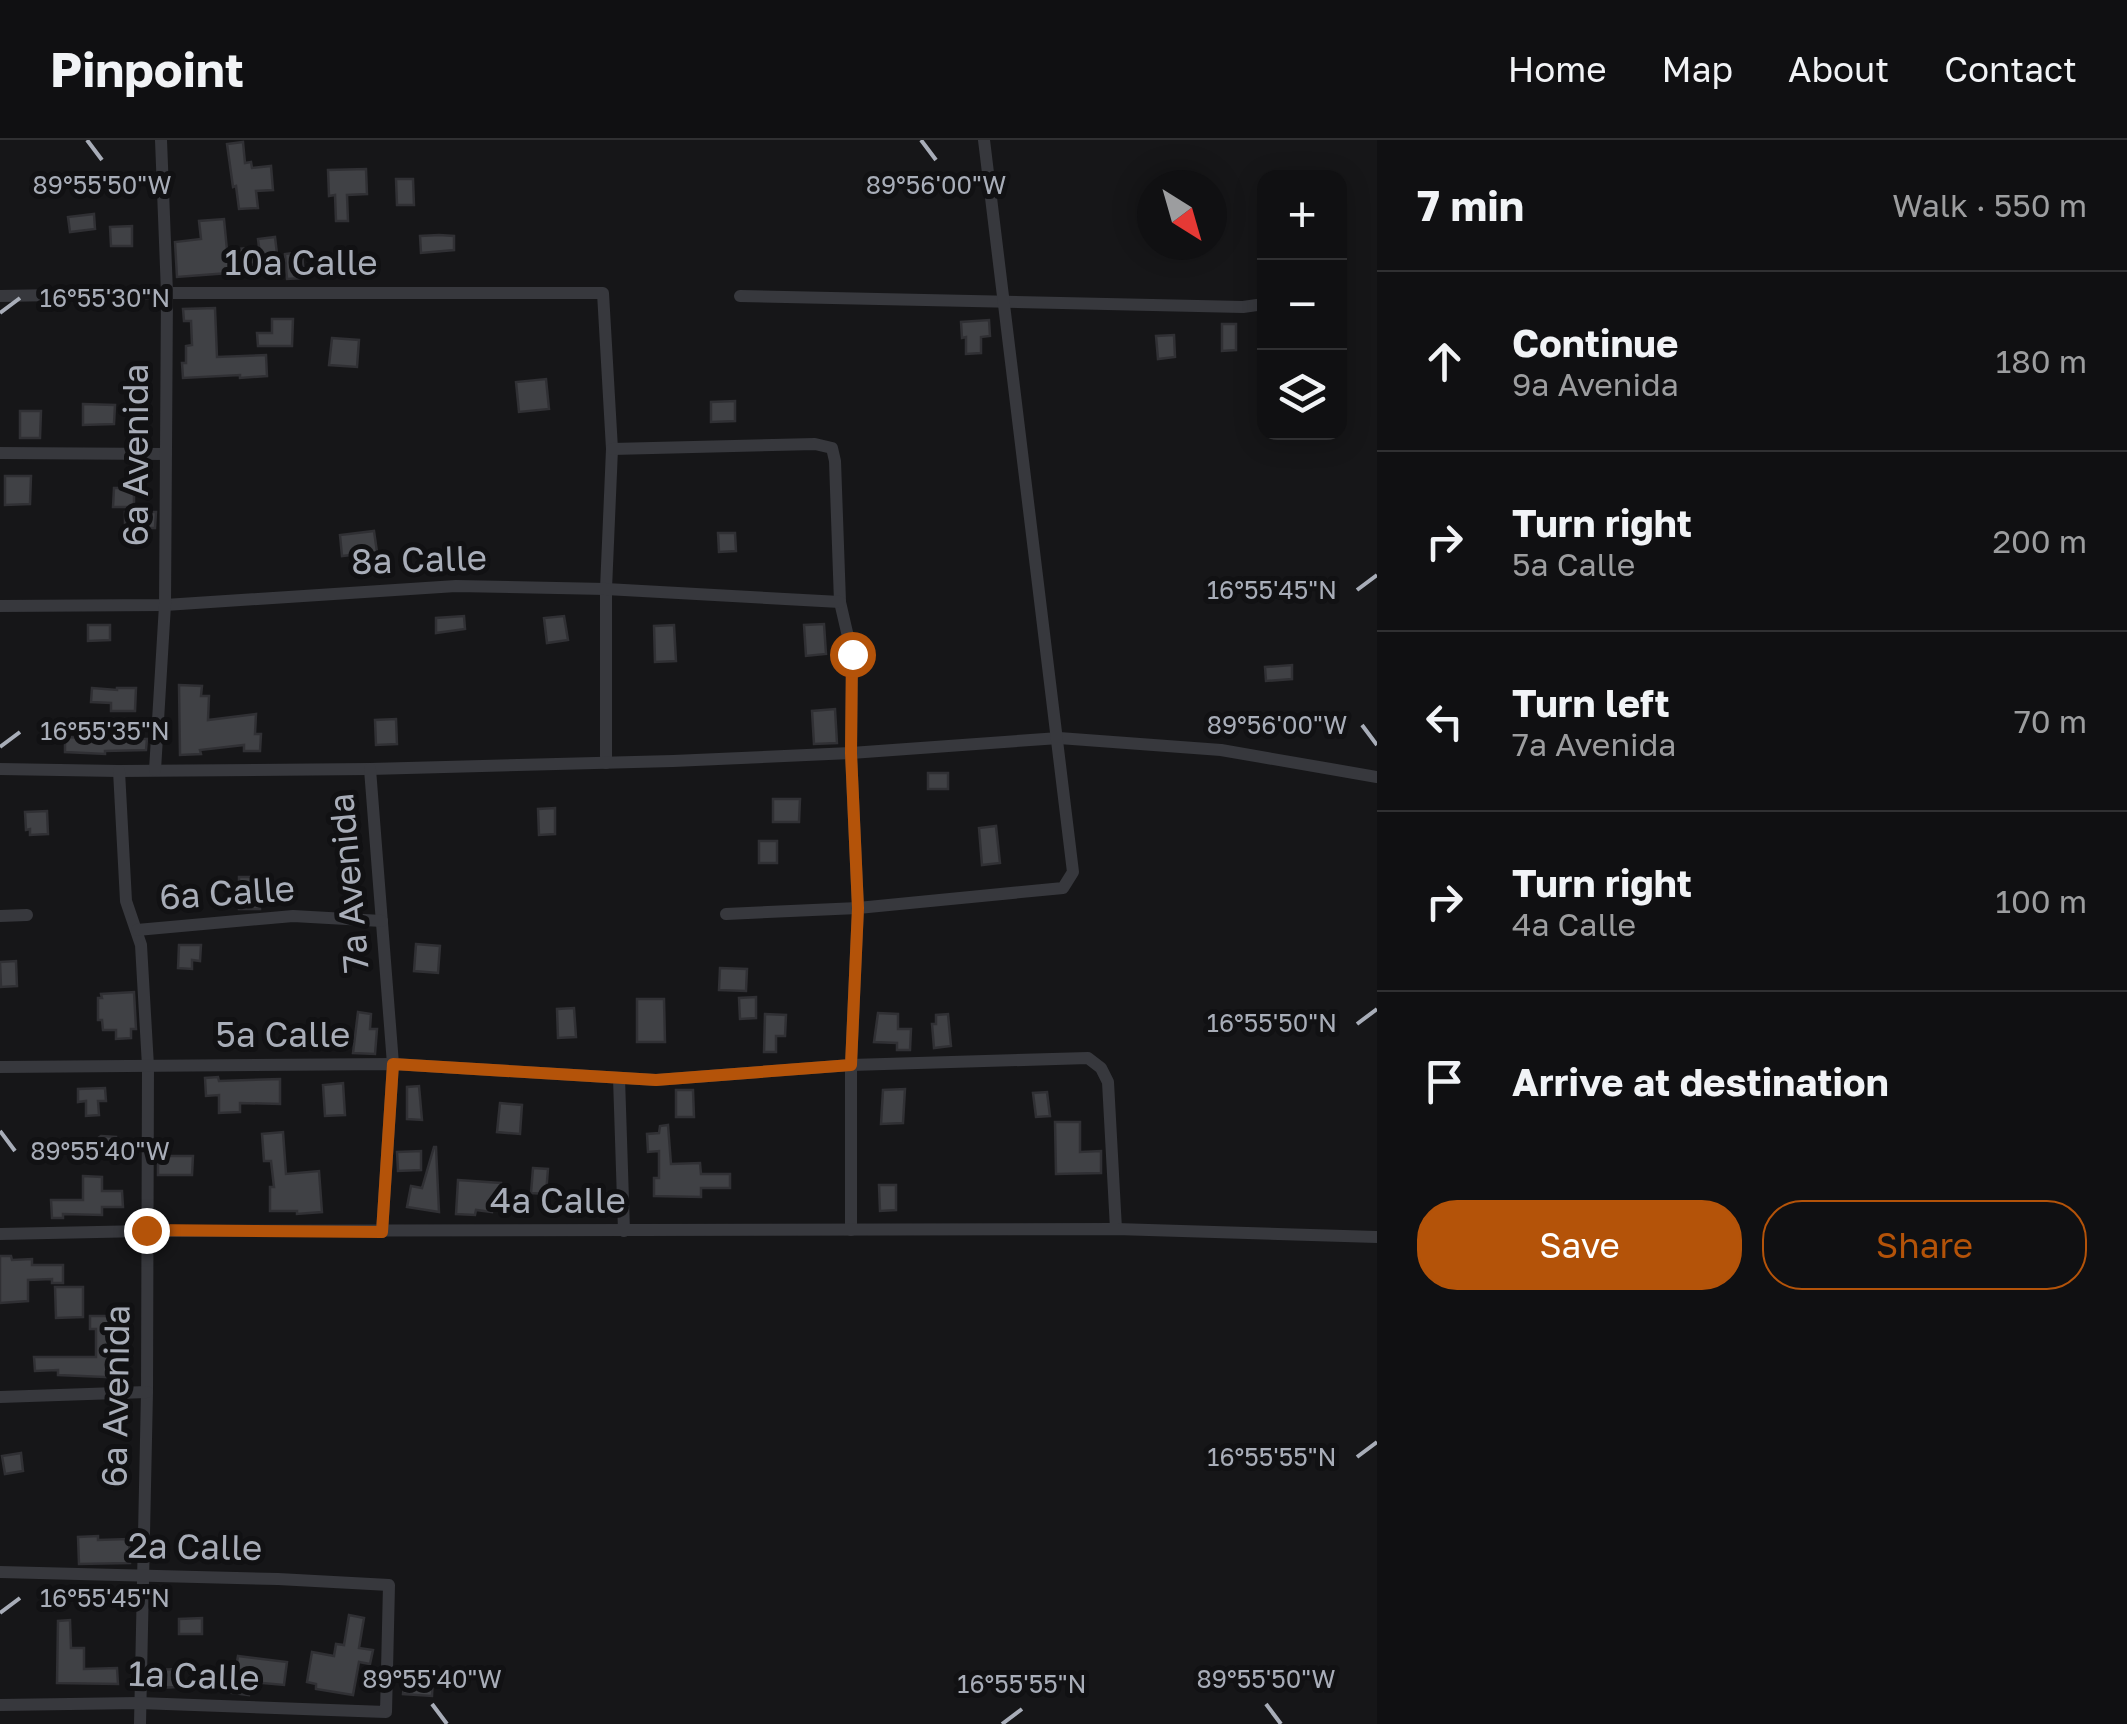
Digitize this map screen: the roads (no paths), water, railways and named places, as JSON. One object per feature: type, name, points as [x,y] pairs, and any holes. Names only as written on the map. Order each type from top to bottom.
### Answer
[{"type":"street","name":"6a Avenida","points":[[155,770],[164,605],[166,454],[167,293],[160,140]]},
{"type":"street","points":[[726,914],[858,908],[1064,888],[1073,872],[984,140]]},
{"type":"street","name":"10a Calle","points":[[0,296],[603,292],[612,449]]},
{"type":"street","points":[[740,296],[1257,305]]},
{"type":"street","points":[[606,763],[606,588],[612,449],[816,444],[832,448],[840,602],[852,654],[851,753],[858,908],[851,1065],[851,1230]]},
{"type":"street","points":[[0,453],[166,454]]},
{"type":"street","name":"8a Calle","points":[[0,606],[164,605],[456,586],[606,588],[840,602]]},
{"type":"street","points":[[0,769],[119,771],[606,763],[851,753],[1058,738],[1221,750],[1377,778]]},
{"type":"street","name":"7a Avenida","points":[[370,768],[393,1064],[382,1232]]},
{"type":"street","name":"6a Avenida","points":[[119,771],[126,900],[141,945],[148,1066],[148,1392],[140,1724]]},
{"type":"street","points":[[0,916],[27,915]]},
{"type":"street","name":"6a Calle","points":[[137,930],[293,916],[382,922]]},
{"type":"street","name":"5a Calle","points":[[0,1067],[393,1064],[656,1080],[851,1065],[1088,1058],[1101,1068],[1108,1082],[1116,1229]]},
{"type":"street","points":[[619,1078],[624,1231]]},
{"type":"street","name":"4a Calle","points":[[0,1234],[146,1230],[1116,1229],[1377,1237]]},
{"type":"street","points":[[0,1397],[148,1392]]},
{"type":"street","name":"2a Calle","points":[[0,1572],[389,1584],[386,1712]]},
{"type":"street","name":"1a Calle","points":[[0,1705],[139,1703],[386,1712]]}]
